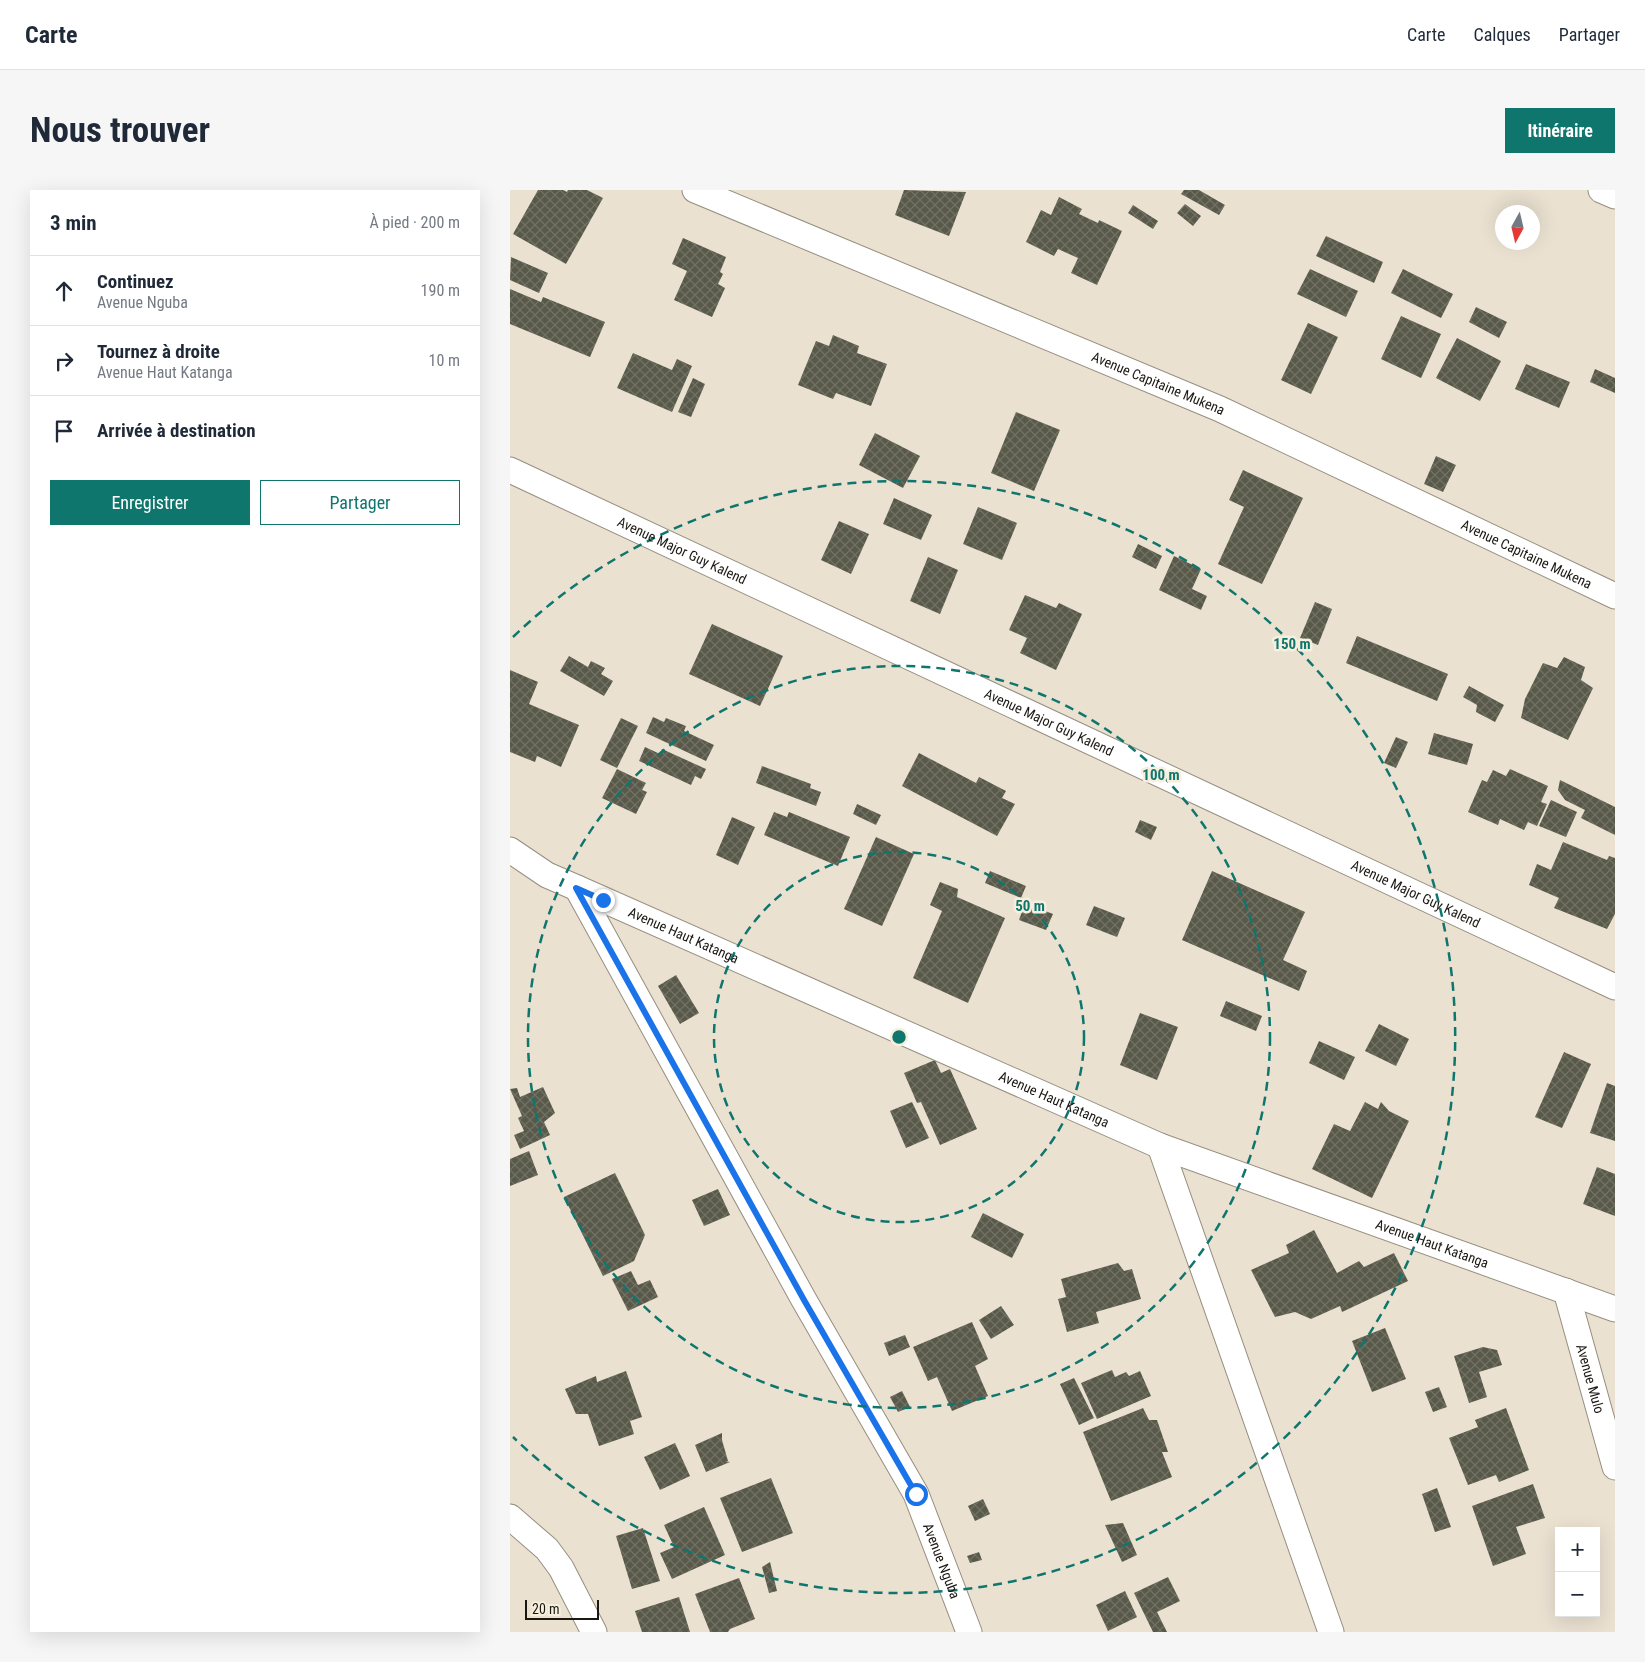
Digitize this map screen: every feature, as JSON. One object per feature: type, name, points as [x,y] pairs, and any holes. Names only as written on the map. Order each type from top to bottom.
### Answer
[{"type":"street","name":"Avenue Capitaine Mukena","points":[[695,190],[1220,409],[1615,596]]},
{"type":"street","points":[[1601,190],[1615,196]]},
{"type":"street","name":"Avenue Major Guy Kalend","points":[[510,470],[1615,987]]},
{"type":"street","name":"Avenue Haut Katanga","points":[[510,850],[548,875],[576,888],[1160,1146],[1615,1308]]},
{"type":"street","name":"Avenue Nguba","points":[[576,888],[804,1300],[916,1494],[969,1632]]},
{"type":"street","points":[[1160,1146],[1331,1632]]},
{"type":"street","name":"Avenue Mulo","points":[[1566,1291],[1615,1467]]},
{"type":"street","points":[[510,1517],[547,1549],[556,1561],[594,1632]]},
{"type":"building","points":[[538,190],[563,190],[567,192],[568,190],[587,190],[603,198],[566,264],[513,234]]},
{"type":"building","points":[[904,190],[966,192],[949,236],[895,215]]},
{"type":"building","points":[[1184,190],[1199,190],[1225,205],[1219,215],[1181,194]]},
{"type":"building","points":[[1059,197],[1082,209],[1079,214],[1098,223],[1099,220],[1122,231],[1097,285],[1071,273],[1078,258],[1058,249],[1054,256],[1026,242],[1041,210],[1051,215]]},
{"type":"building","points":[[1185,204],[1201,216],[1193,226],[1177,213]]},
{"type":"building","points":[[1133,205],[1158,221],[1153,229],[1128,213]]},
{"type":"building","points":[[1326,236],[1383,262],[1374,283],[1316,256]]},
{"type":"building","points":[[683,238],[726,257],[720,272],[723,274],[718,284],[725,288],[712,317],[674,300],[687,271],[672,264]]},
{"type":"building","points":[[511,257],[548,273],[539,293],[510,280]]},
{"type":"building","points":[[1310,269],[1358,291],[1346,317],[1297,294]]},
{"type":"building","points":[[1403,269],[1453,294],[1441,318],[1391,293]]},
{"type":"building","points":[[510,289],[541,302],[543,297],[605,322],[590,357],[510,324]]},
{"type":"building","points":[[1476,307],[1507,322],[1499,338],[1469,322]]},
{"type":"building","points":[[1401,316],[1441,334],[1421,378],[1381,359]]},
{"type":"building","points":[[1308,323],[1338,337],[1311,394],[1281,380]]},
{"type":"building","points":[[833,335],[859,346],[857,353],[887,364],[871,406],[836,393],[833,399],[798,385],[816,341],[829,346]]},
{"type":"building","points":[[1457,338],[1501,361],[1480,401],[1436,378]]},
{"type":"building","points":[[633,353],[672,370],[677,359],[692,366],[672,412],[617,388]]},
{"type":"building","points":[[1526,364],[1570,382],[1559,408],[1515,389]]},
{"type":"building","points":[[1595,369],[1615,378],[1615,393],[1590,382]]},
{"type":"building","points":[[693,378],[705,384],[691,417],[678,412]]},
{"type":"building","points":[[1016,412],[1060,430],[1034,491],[991,473]]},
{"type":"building","points":[[875,433],[920,456],[903,488],[859,465]]},
{"type":"building","points":[[1436,456],[1456,465],[1443,492],[1424,484]]},
{"type":"building","points":[[1243,470],[1303,498],[1262,584],[1218,564],[1244,507],[1229,500]]},
{"type":"building","points":[[894,498],[932,515],[921,540],[883,524]]},
{"type":"building","points":[[978,507],[1017,523],[1002,560],[963,544]]},
{"type":"building","points":[[839,521],[869,534],[851,574],[821,560]]},
{"type":"building","points":[[1138,544],[1162,556],[1156,569],[1132,557]]},
{"type":"building","points":[[1174,556],[1201,569],[1192,589],[1207,596],[1201,610],[1159,590]]},
{"type":"building","points":[[928,557],[958,570],[940,614],[910,601]]},
{"type":"building","points":[[1025,595],[1056,608],[1059,603],[1082,614],[1056,670],[1020,653],[1027,638],[1009,630]]},
{"type":"building","points":[[1315,602],[1332,609],[1318,645],[1300,638]]},
{"type":"building","points":[[712,624],[783,656],[760,706],[689,674]]},
{"type":"building","points":[[1357,636],[1448,674],[1437,701],[1346,663]]},
{"type":"building","points":[[569,656],[588,667],[591,661],[605,668],[601,674],[613,681],[604,696],[560,671]]},
{"type":"building","points":[[1564,657],[1585,667],[1581,680],[1593,688],[1568,740],[1521,718],[1525,699],[1543,663],[1557,668]]},
{"type":"building","points":[[510,670],[538,682],[529,704],[579,725],[561,767],[537,756],[535,762],[510,752]]},
{"type":"building","points":[[1469,686],[1504,705],[1495,722],[1476,712],[1477,705],[1463,697]]},
{"type":"building","points":[[653,717],[664,722],[666,718],[686,726],[684,731],[714,745],[706,761],[646,733]]},
{"type":"building","points":[[621,718],[638,726],[617,768],[600,760]]},
{"type":"building","points":[[1434,733],[1473,744],[1467,765],[1428,754]]},
{"type":"building","points":[[1396,737],[1408,742],[1396,768],[1384,763]]},
{"type":"building","points":[[645,747],[660,754],[662,749],[706,769],[701,779],[695,776],[691,785],[639,761]]},
{"type":"building","points":[[919,753],[976,783],[979,777],[1006,791],[1002,798],[1015,804],[997,836],[902,786]]},
{"type":"building","points":[[762,766],[811,784],[810,788],[821,792],[816,806],[756,783]]},
{"type":"building","points":[[617,769],[646,783],[642,790],[647,792],[636,814],[602,798]]},
{"type":"building","points":[[1510,769],[1548,786],[1541,802],[1547,804],[1537,826],[1528,822],[1524,830],[1500,819],[1498,825],[1468,812],[1482,780],[1487,782],[1493,770],[1506,776]]},
{"type":"building","points":[[1560,780],[1615,807],[1615,835],[1581,818],[1585,810],[1565,800],[1558,790]]},
{"type":"building","points":[[1551,800],[1577,812],[1566,837],[1539,826]]},
{"type":"building","points":[[857,804],[881,815],[876,825],[853,814]]},
{"type":"building","points":[[774,812],[787,817],[789,812],[850,837],[838,866],[764,835]]},
{"type":"building","points":[[732,817],[755,827],[738,865],[716,855]]},
{"type":"building","points":[[1140,820],[1157,827],[1151,840],[1135,832]]},
{"type":"building","points":[[876,837],[914,854],[882,926],[844,909]]},
{"type":"building","points":[[1563,842],[1607,860],[1609,856],[1615,858],[1615,914],[1607,929],[1554,908],[1559,898],[1529,885],[1537,864],[1551,870]]},
{"type":"building","points":[[990,871],[1026,886],[1021,898],[985,883]]},
{"type":"building","points":[[1212,871],[1305,912],[1283,960],[1307,971],[1299,991],[1182,940]]},
{"type":"building","points":[[940,882],[958,889],[957,897],[1005,918],[968,1003],[913,978],[942,911],[930,905]]},
{"type":"building","points":[[1025,903],[1053,914],[1046,930],[1019,920]]},
{"type":"building","points":[[1094,906],[1125,918],[1117,937],[1086,925]]},
{"type":"building","points":[[676,975],[699,1013],[680,1024],[658,986]]},
{"type":"building","points":[[1226,1001],[1262,1016],[1256,1031],[1220,1016]]},
{"type":"building","points":[[1140,1013],[1178,1027],[1157,1080],[1120,1065]]},
{"type":"building","points":[[1379,1024],[1409,1039],[1396,1066],[1365,1051]]},
{"type":"building","points":[[1319,1041],[1355,1057],[1344,1080],[1309,1063]]},
{"type":"building","points":[[1564,1052],[1591,1064],[1562,1128],[1535,1117]]},
{"type":"building","points":[[935,1060],[941,1073],[950,1069],[977,1129],[940,1145],[921,1102],[917,1103],[904,1073]]},
{"type":"building","points":[[1607,1083],[1615,1086],[1615,1141],[1590,1133]]},
{"type":"building","points":[[543,1087],[555,1113],[544,1122],[550,1135],[520,1149],[514,1135],[524,1131],[518,1118],[522,1116],[510,1089],[517,1088],[520,1097]]},
{"type":"building","points":[[912,1102],[929,1138],[906,1148],[890,1111]]},
{"type":"building","points":[[1365,1102],[1378,1109],[1381,1102],[1389,1111],[1409,1121],[1372,1198],[1312,1169],[1334,1124],[1350,1131]]},
{"type":"building","points":[[529,1151],[538,1175],[510,1186],[510,1159]]},
{"type":"building","points":[[1597,1167],[1615,1174],[1615,1216],[1583,1204]]},
{"type":"building","points":[[615,1173],[645,1235],[634,1261],[603,1276],[564,1197]]},
{"type":"building","points":[[718,1189],[730,1215],[704,1226],[692,1200]]},
{"type":"building","points":[[983,1213],[1024,1234],[1012,1258],[971,1237]]},
{"type":"building","points":[[1314,1230],[1337,1273],[1359,1261],[1364,1267],[1394,1253],[1408,1281],[1342,1312],[1340,1306],[1311,1319],[1295,1312],[1275,1317],[1251,1270],[1289,1253],[1286,1245]]},
{"type":"building","points":[[1118,1263],[1124,1271],[1132,1269],[1141,1299],[1096,1312],[1099,1323],[1067,1332],[1058,1299],[1066,1297],[1061,1279]]},
{"type":"building","points":[[631,1271],[638,1285],[650,1280],[658,1297],[628,1311],[612,1279]]},
{"type":"building","points":[[1001,1306],[1014,1325],[991,1339],[979,1320]]},
{"type":"building","points":[[972,1322],[988,1359],[975,1366],[988,1396],[952,1411],[937,1377],[928,1381],[913,1347]]},
{"type":"building","points":[[1385,1328],[1406,1379],[1372,1392],[1352,1341]]},
{"type":"building","points":[[905,1335],[910,1347],[889,1356],[884,1343]]},
{"type":"building","points":[[1483,1347],[1497,1350],[1502,1365],[1479,1372],[1487,1397],[1469,1403],[1454,1356]]},
{"type":"building","points":[[1112,1370],[1115,1377],[1126,1372],[1129,1376],[1140,1371],[1151,1396],[1097,1419],[1081,1383]]},
{"type":"building","points":[[626,1371],[642,1417],[630,1421],[634,1434],[599,1446],[588,1414],[576,1414],[565,1389],[596,1376],[597,1382]]},
{"type":"building","points":[[1074,1378],[1094,1418],[1079,1425],[1060,1384]]},
{"type":"building","points":[[1439,1387],[1447,1407],[1433,1412],[1425,1392]]},
{"type":"building","points":[[902,1391],[910,1407],[898,1412],[890,1397]]},
{"type":"building","points":[[1143,1408],[1149,1420],[1157,1420],[1168,1452],[1162,1452],[1172,1477],[1111,1501],[1083,1432]]},
{"type":"building","points":[[1506,1408],[1529,1470],[1499,1482],[1496,1475],[1468,1485],[1449,1438],[1478,1427],[1475,1420]]},
{"type":"building","points":[[722,1433],[728,1461],[725,1461],[730,1462],[706,1472],[695,1445]]},
{"type":"building","points":[[675,1443],[690,1476],[660,1490],[644,1457]]},
{"type":"building","points":[[771,1478],[793,1533],[742,1552],[720,1498]]},
{"type":"building","points":[[1533,1484],[1545,1518],[1516,1527],[1526,1554],[1493,1566],[1472,1506]]},
{"type":"building","points":[[1437,1488],[1451,1527],[1435,1532],[1422,1494]]},
{"type":"building","points":[[983,1499],[990,1514],[975,1521],[968,1506]]},
{"type":"building","points":[[704,1507],[725,1555],[672,1579],[660,1553],[674,1547],[664,1525]]},
{"type":"building","points":[[1123,1523],[1137,1555],[1122,1562],[1105,1525]]},
{"type":"building","points":[[643,1528],[660,1581],[632,1589],[616,1536]]},
{"type":"building","points":[[979,1552],[982,1560],[970,1563],[967,1556]]},
{"type":"building","points":[[770,1562],[777,1591],[769,1593],[762,1567]]},
{"type":"building","points":[[1168,1577],[1180,1601],[1157,1612],[1167,1632],[1153,1632],[1134,1593]]},
{"type":"building","points":[[739,1578],[755,1619],[730,1629],[728,1632],[710,1632],[695,1594]]},
{"type":"building","points":[[1125,1591],[1137,1617],[1108,1631],[1096,1605]]},
{"type":"building","points":[[679,1597],[690,1632],[642,1632],[635,1611]]},
{"type":"route","points":[[603,900],[576,888],[804,1300],[916,1494]]}]
